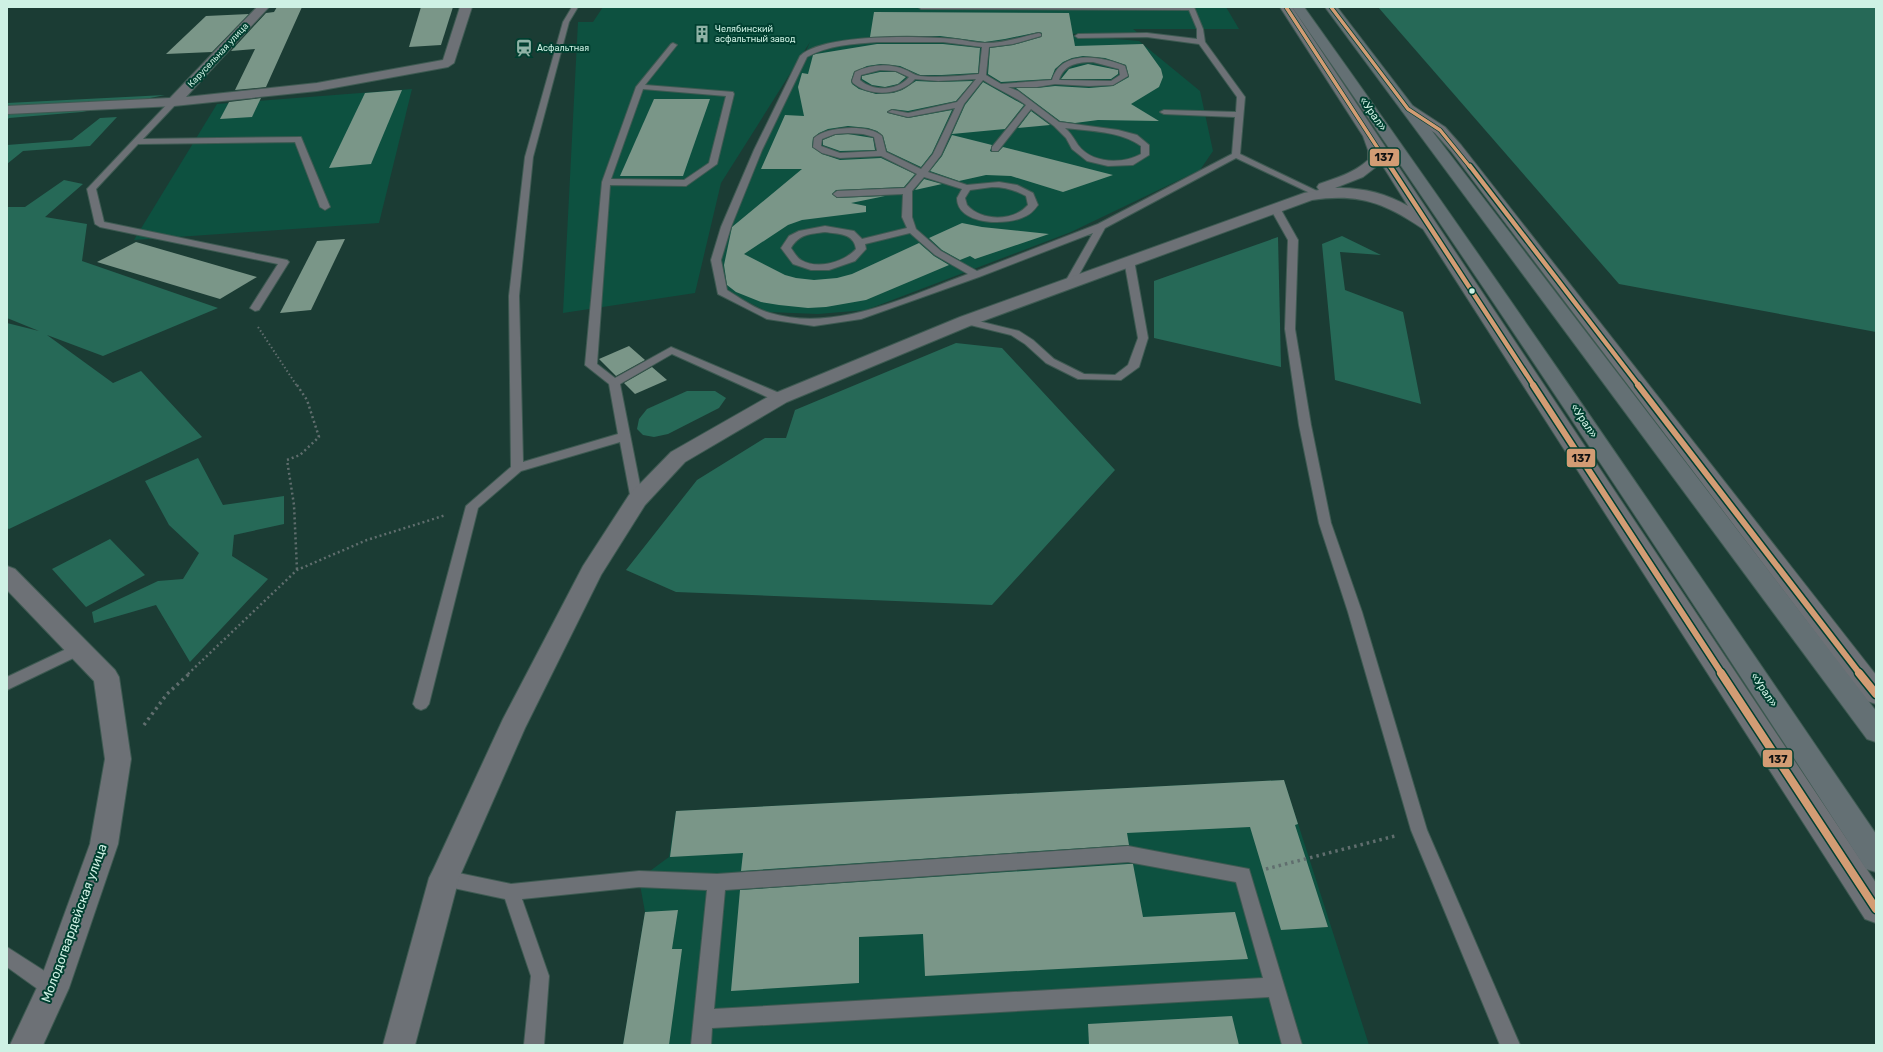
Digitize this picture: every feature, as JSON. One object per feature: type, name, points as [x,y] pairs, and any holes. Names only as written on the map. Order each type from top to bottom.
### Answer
[{"type":"main road","name":"«Урал»","points":[[1298,7],[1378,119],[1629,486],[1876,859]]},
{"type":"main road","points":[[1331,7],[1876,731]]},
{"type":"street","name":"Карусельная улица","points":[[174,102],[263,7]]},
{"type":"street","points":[[7,110],[174,102],[317,86],[448,63],[466,7]]},
{"type":"street","points":[[1286,7],[1876,909]]},
{"type":"street","points":[[1408,110],[1440,130],[1456,148],[1876,694]]},
{"type":"street","points":[[1275,208],[1313,191],[1351,178],[1368,169],[1375,160],[1375,150],[1367,130]]},
{"type":"street","points":[[398,1045],[444,878],[512,727],[591,572],[637,500],[678,457],[780,398],[966,321],[1129,260],[1309,196],[1340,192],[1378,198],[1397,205],[1429,226]]},
{"type":"street","name":"Молодогвардейская улица","points":[[7,575],[106,677],[118,758],[104,844],[53,988],[26,1045]]},
{"type":"lane","points":[[517,468],[514,296],[529,157],[566,22],[575,7]]},
{"type":"lane","points":[[922,7],[1190,7],[1200,29],[1201,42],[1242,97],[1236,155]]},
{"type":"lane","points":[[1038,35],[1009,43],[986,45],[957,41],[868,40],[829,45],[808,52],[804,56],[758,150],[726,227],[716,260],[722,292],[767,316],[814,323],[861,316],[976,276],[1101,226],[1236,155]]},
{"type":"lane","points":[[1078,36],[1147,35],[1201,42]]},
{"type":"lane","points":[[637,500],[614,383],[591,365],[606,182],[640,87],[673,45]]},
{"type":"lane","points":[[976,276],[938,253],[912,230],[907,217],[908,191],[937,155],[960,104],[982,76],[986,61],[986,45]]},
{"type":"lane","points":[[996,85],[1017,86],[1055,82],[1089,84],[1113,83],[1124,76],[1122,68],[1112,63],[1079,61],[1064,66],[1058,72],[1055,82]]},
{"type":"lane","points":[[913,77],[909,84],[899,88],[884,90],[860,86],[856,81],[858,74],[864,70],[875,68],[902,70],[913,77],[957,79],[982,76],[996,85],[1015,93],[1057,124],[1070,138],[1075,147],[1090,160],[1108,163],[1133,162],[1146,154],[1145,144],[1134,137],[1115,132],[1057,124]]},
{"type":"lane","points":[[606,182],[686,183],[713,164],[730,94],[640,87]]},
{"type":"lane","points":[[174,102],[90,189],[100,224],[284,262],[255,308]]},
{"type":"lane","points":[[892,112],[908,116],[960,104]]},
{"type":"lane","points":[[995,149],[1030,105]]},
{"type":"lane","points":[[1164,112],[1240,115]]},
{"type":"lane","points":[[882,153],[878,136],[864,131],[847,130],[829,133],[818,138],[817,147],[829,154],[849,156],[882,153],[922,173],[967,188],[982,185],[1003,184],[1018,188],[1030,195],[1033,205],[1024,214],[1006,219],[989,219],[971,215],[962,206],[961,198],[967,188]]},
{"type":"lane","points":[[136,142],[298,139],[325,207]]},
{"type":"lane","points":[[1236,155],[1313,191]]},
{"type":"lane","points":[[836,194],[908,191]]},
{"type":"lane","points":[[1275,208],[1293,240],[1290,330],[1305,425],[1325,523],[1355,612],[1419,830],[1510,1045]]},
{"type":"lane","points":[[1070,282],[1101,226]]},
{"type":"lane","points":[[825,228],[851,233],[860,242],[861,249],[852,259],[829,267],[811,266],[796,262],[786,248],[792,238],[802,233],[825,228]]},
{"type":"lane","points":[[860,242],[912,230]]},
{"type":"lane","points":[[966,321],[1015,333],[1029,342],[1050,360],[1082,377],[1117,378],[1133,367],[1143,338],[1129,260]]},
{"type":"lane","points":[[614,383],[671,350],[780,398]]},
{"type":"lane","points":[[421,704],[472,506],[517,468],[624,436]]},
{"type":"lane","points":[[7,684],[80,649]]},
{"type":"lane","points":[[444,878],[511,892],[639,879],[717,882],[1128,854],[1243,875],[1292,1045]]},
{"type":"lane","points":[[701,1045],[717,882]]},
{"type":"lane","points":[[511,892],[540,976],[534,1045]]},
{"type":"lane","points":[[7,956],[53,988]]},
{"type":"lane","points":[[703,1019],[1276,987]]},
{"type":"path","points":[[255,308],[257,326],[307,400],[319,437],[300,455],[287,460],[294,505],[297,570]]},
{"type":"path","points":[[118,758],[167,694],[297,570],[367,540],[472,506]]},
{"type":"path","points":[[1243,875],[1419,830]]},
{"type":"shaded area","points":[[603,7],[1226,7],[1239,29],[1133,29],[1138,33],[1060,34],[1139,41],[1200,91],[1213,151],[1200,170],[1071,232],[866,310],[818,314],[768,312],[718,287],[722,241],[810,42],[721,183],[695,293],[563,313],[578,22],[593,22]]},
{"type":"shaded area","points":[[1378,7],[1876,7],[1876,332],[1619,284]]},
{"type":"shaded area","points":[[412,89],[379,223],[134,240],[217,104]]},
{"type":"shaded area","points":[[165,95],[82,112],[9,118],[7,120],[7,103]]},
{"type":"shaded area","points":[[117,117],[90,146],[23,151],[7,164],[7,145],[72,140],[100,118]]},
{"type":"shaded area","points":[[64,180],[83,184],[45,217],[87,224],[82,261],[218,308],[103,356],[47,335],[113,383],[141,371],[202,437],[9,529],[7,528],[7,323],[39,331],[7,318],[7,207],[25,207]]},
{"type":"shaded area","points":[[1342,236],[1381,255],[1340,252],[1345,290],[1403,312],[1421,404],[1335,380],[1322,244]]},
{"type":"shaded area","points":[[1278,237],[1281,367],[1154,338],[1154,281]]},
{"type":"shaded area","points":[[956,343],[1002,348],[1115,470],[992,605],[676,592],[626,570],[697,480],[765,438],[786,438],[795,410]]},
{"type":"shaded area","points":[[687,391],[715,391],[726,398],[719,408],[668,434],[654,437],[643,435],[637,429],[639,419],[647,409]]},
{"type":"shaded area","points":[[198,458],[223,505],[284,496],[284,524],[234,535],[232,556],[268,579],[190,662],[156,605],[94,623],[92,612],[158,581],[183,579],[199,553],[169,525],[145,481]]},
{"type":"shaded area","points":[[110,539],[145,575],[86,607],[52,569]]},
{"type":"shaded area","points":[[1284,780],[1369,1045],[623,1045],[645,912],[639,879],[669,857],[676,811]]},
{"type":"building","points":[[277,7],[302,7],[266,87],[235,90],[255,49],[231,51],[266,13],[274,12]]},
{"type":"building","points":[[421,7],[453,7],[441,45],[409,47]]},
{"type":"building","points":[[874,12],[1069,13],[1075,46],[1143,44],[1161,69],[1163,77],[1159,87],[1131,104],[1159,121],[1098,120],[1075,123],[1060,121],[1016,88],[1055,86],[1089,88],[1113,86],[1129,77],[1126,65],[1105,58],[1083,56],[1072,58],[1063,62],[1055,69],[1051,79],[1001,82],[988,74],[990,48],[1013,45],[1041,37],[1042,33],[1039,32],[985,42],[940,36],[870,37]]},
{"type":"building","points":[[249,14],[212,52],[166,54],[206,16]]},
{"type":"building","points":[[877,44],[943,44],[980,48],[978,73],[920,75],[900,66],[881,64],[867,66],[854,72],[851,81],[852,84],[859,89],[876,94],[893,93],[902,90],[916,81],[973,81],[956,101],[908,111],[892,109],[887,112],[908,118],[952,110],[932,153],[921,167],[887,151],[883,136],[877,131],[868,128],[848,126],[828,129],[819,133],[813,138],[812,147],[822,154],[840,160],[881,158],[915,174],[904,187],[836,190],[832,194],[837,198],[885,196],[851,203],[866,206],[866,212],[802,220],[788,225],[744,254],[785,275],[814,280],[837,278],[852,274],[919,243],[934,256],[949,265],[866,300],[826,307],[808,308],[761,302],[736,292],[727,285],[724,265],[732,227],[802,169],[761,169],[785,115],[804,116],[798,87],[802,73],[808,74],[813,55]]},
{"type":"building","points":[[1088,64],[1118,70],[1118,74],[1111,79],[1061,79],[1069,69]]},
{"type":"building","points":[[880,72],[896,72],[906,77],[898,84],[885,87],[872,85],[862,79],[862,76]]},
{"type":"building","points":[[983,82],[1024,105],[1005,129],[952,134],[965,105]]},
{"type":"building","points":[[402,90],[371,164],[329,168],[365,93]]},
{"type":"building","points":[[261,98],[252,117],[220,119],[229,102]]},
{"type":"building","points":[[654,99],[710,99],[683,176],[620,176]]},
{"type":"building","points":[[1031,111],[1050,125],[1018,128]]},
{"type":"building","points":[[848,134],[873,138],[875,150],[840,151],[823,145],[823,140],[835,135]]},
{"type":"building","points":[[952,135],[992,145],[990,151],[992,152],[998,152],[1003,147],[1113,175],[1063,192],[1011,176],[986,175],[959,181],[930,171],[942,156]]},
{"type":"building","points":[[924,179],[942,184],[915,190]]},
{"type":"building","points":[[962,223],[982,227],[1049,234],[975,259],[970,256],[960,260],[942,250],[929,238]]},
{"type":"building","points":[[345,239],[311,310],[280,313],[317,241]]},
{"type":"building","points":[[136,242],[257,277],[220,299],[97,262]]},
{"type":"building","points":[[629,346],[645,360],[616,376],[599,359]]},
{"type":"building","points":[[652,367],[667,380],[635,394],[624,383]]},
{"type":"building","points":[[1284,780],[1298,824],[1295,825],[1328,927],[1281,930],[1250,827],[1127,833],[1129,845],[741,871],[743,853],[670,857],[676,811]]},
{"type":"building","points":[[1133,864],[1143,917],[1235,912],[1248,959],[925,976],[923,934],[859,937],[859,983],[731,991],[740,890]]},
{"type":"building","points":[[678,910],[672,949],[682,949],[669,1045],[623,1045],[645,912]]},
{"type":"building","points":[[1232,1016],[1239,1045],[1089,1045],[1088,1024]]},
{"type":"transit line","name":"137","points":[[1286,7],[1876,909]]},
{"type":"transit line","name":"137","points":[[1331,7],[1408,109],[1440,130],[1456,148],[1876,694]]},
{"type":"place","name":"Челябинский асфальтный завод","points":[[702,34]]},
{"type":"place","name":"Асфальтная","points":[[524,48]]}]
